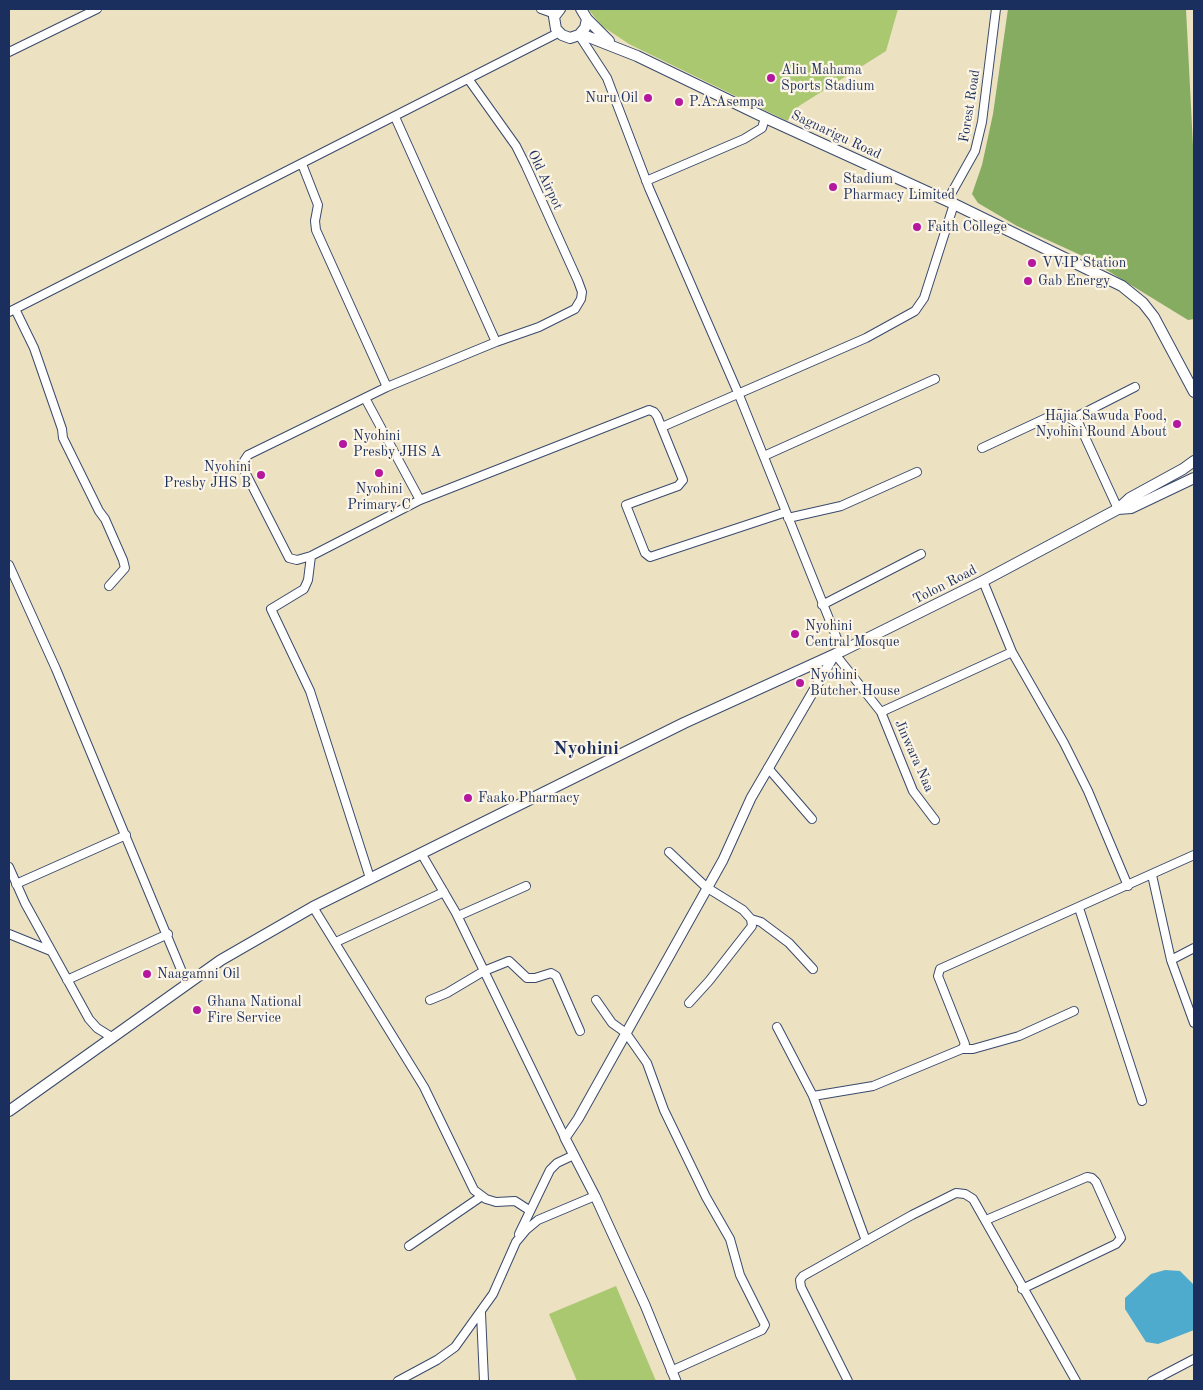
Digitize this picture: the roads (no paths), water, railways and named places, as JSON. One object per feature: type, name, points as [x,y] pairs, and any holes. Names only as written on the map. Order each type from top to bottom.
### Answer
[{"type":"main road","name":"Sagnarigu Road","points":[[581,9],[587,19],[612,44]]},
{"type":"main road","points":[[558,11],[554,25],[558,33]]},
{"type":"main road","points":[[580,35],[587,19]]},
{"type":"main road","name":"Sagnarigu Road","points":[[558,33],[570,38],[580,35],[612,44],[766,118],[951,202],[1122,286],[1135,296],[1154,317],[1194,392]]},
{"type":"main road","points":[[1118,509],[1130,498],[1194,461]]},
{"type":"main road","points":[[1118,509],[1131,508],[1194,478]]},
{"type":"main road","name":"Tolon Road","points":[[9,1111],[187,984],[247,944],[313,907],[725,703],[839,653],[983,581],[1118,509]]},
{"type":"street","points":[[9,52],[97,9]]},
{"type":"street","points":[[542,9],[558,11]]},
{"type":"street","name":"Forest Road","points":[[662,427],[866,338],[915,311],[924,298],[951,202],[975,151],[982,122],[996,9]]},
{"type":"street","points":[[109,586],[125,568],[123,560],[105,519],[63,438],[62,429],[34,348],[12,311],[469,80],[558,33]]},
{"type":"street","name":"Jinwara Naa","points":[[580,35],[607,78],[646,181],[764,456],[839,653],[881,712],[912,791],[935,820]]},
{"type":"street","name":"Old Airpot","points":[[469,80],[491,114],[516,146],[582,292],[581,299],[574,308],[539,327],[496,342]]},
{"type":"street","points":[[395,117],[496,342],[365,398],[248,455],[244,462],[244,470],[289,558],[297,560],[311,556],[420,500],[649,410],[654,412],[662,427],[683,480],[678,486],[626,505],[645,553],[650,557],[787,515],[841,506],[917,472]]},
{"type":"street","points":[[646,181],[744,139],[762,128],[766,118]]},
{"type":"street","points":[[302,164],[312,185],[318,205],[315,221],[316,230],[387,388]]},
{"type":"street","points":[[764,456],[935,378]]},
{"type":"street","points":[[1072,418],[1135,387]]},
{"type":"street","points":[[365,398],[420,500]]},
{"type":"street","points":[[982,448],[1055,414],[1064,414],[1079,424],[1118,509]]},
{"type":"street","points":[[822,605],[921,554]]},
{"type":"street","points":[[311,556],[308,580],[304,589],[271,609],[310,691],[370,878]]},
{"type":"street","points":[[9,565],[56,669],[168,934],[187,984]]},
{"type":"street","points":[[983,581],[1012,652],[1068,751],[1088,791],[1128,886]]},
{"type":"street","points":[[881,712],[944,685],[1012,652]]},
{"type":"street","points":[[565,1138],[578,1119],[706,887],[723,860],[751,798],[839,653]]},
{"type":"street","points":[[768,768],[812,819]]},
{"type":"street","points":[[16,884],[126,835]]},
{"type":"street","points":[[421,852],[458,916],[595,1196],[645,1305],[676,1381]]},
{"type":"street","points":[[669,852],[706,887],[743,910],[751,919],[761,922],[789,943],[813,969]]},
{"type":"street","points":[[962,1049],[965,1044],[938,972],[1194,855]]},
{"type":"street","points":[[9,867],[51,951],[91,1022],[113,1038]]},
{"type":"street","points":[[1152,875],[1171,960],[1194,1023]]},
{"type":"street","points":[[458,916],[526,886]]},
{"type":"street","points":[[336,942],[444,892]]},
{"type":"street","points":[[313,907],[424,1087],[474,1190],[496,1202],[515,1201],[529,1210]]},
{"type":"street","points":[[1079,908],[1142,1101]]},
{"type":"street","points":[[689,1003],[709,981],[752,926],[751,919]]},
{"type":"street","points":[[9,934],[51,951]]},
{"type":"street","points":[[67,980],[168,934]]},
{"type":"street","points":[[1171,960],[1194,948]]},
{"type":"street","points":[[430,1000],[447,993],[484,971],[509,961],[528,978],[551,973],[556,976],[580,1030]]},
{"type":"street","points":[[596,1000],[612,1023],[626,1032],[647,1063],[664,1110],[706,1197],[730,1239],[740,1275],[765,1325],[762,1330],[671,1371]]},
{"type":"street","points":[[812,1096],[873,1086],[962,1049],[973,1049],[1019,1036],[1074,1011]]},
{"type":"street","points":[[778,1026],[812,1096],[866,1241]]},
{"type":"street","points":[[398,1381],[455,1347],[493,1294],[529,1210],[550,1170],[557,1163],[574,1155]]},
{"type":"street","points":[[986,1220],[1087,1177],[1092,1178],[1096,1182],[1121,1238],[1116,1244],[1022,1289]]},
{"type":"street","points":[[848,1381],[801,1287],[800,1280],[803,1276],[936,1202],[956,1194],[965,1194],[973,1199],[1022,1289],[1076,1381]]},
{"type":"street","points":[[409,1246],[482,1196]]},
{"type":"street","points":[[516,1242],[538,1220],[595,1196]]},
{"type":"street","points":[[481,1313],[484,1381]]},
{"type":"street","points":[[1152,1381],[1194,1358]]},
{"type":"water","points":[[1165,1270],[1180,1271],[1194,1285],[1194,1330],[1158,1344],[1146,1342],[1125,1309],[1125,1298],[1151,1274]]},
{"type":"place","name":"Aliu Mahama Sports Stadium","points":[[771,78]]},
{"type":"place","name":"Nuru Oil","points":[[648,98]]},
{"type":"place","name":"P.A.Asempa","points":[[679,102]]},
{"type":"place","name":"Stadium Pharmacy Limited","points":[[833,187]]},
{"type":"place","name":"Faith College","points":[[917,227]]},
{"type":"place","name":"VVIP Station","points":[[1032,263]]},
{"type":"place","name":"Gab Energy","points":[[1028,281]]},
{"type":"place","name":"Hajia Sawuda Food, Nyohini Round About","points":[[1177,424]]},
{"type":"place","name":"Nyohini Presby JHS A","points":[[343,444]]},
{"type":"place","name":"Nyohini Primary C","points":[[379,473]]},
{"type":"place","name":"Nyohini Presby JHS B","points":[[261,475]]},
{"type":"place","name":"Nyohini Central Mosque","points":[[795,634]]},
{"type":"place","name":"Nyohini Butcher House","points":[[800,683]]},
{"type":"place","name":"Faako Pharmacy","points":[[468,798]]},
{"type":"place","name":"Naagamni Oil","points":[[147,974]]},
{"type":"place","name":"Ghana National Fire Service","points":[[197,1010]]},
{"type":"district","name":"Nyohini","points":[[586,749]]}]
